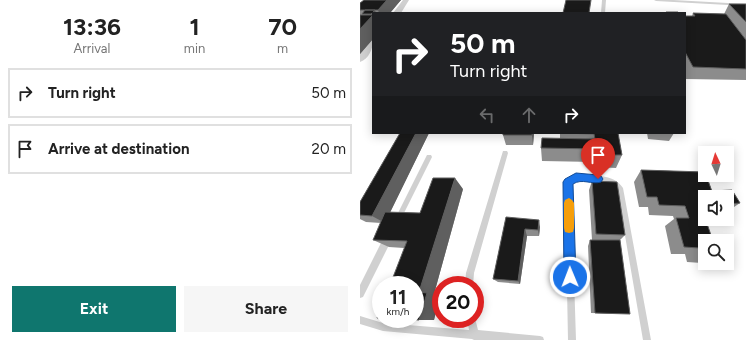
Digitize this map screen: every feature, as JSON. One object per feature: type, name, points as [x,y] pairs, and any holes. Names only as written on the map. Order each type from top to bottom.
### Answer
[{"type":"street","points":[[398,12],[406,0]]},
{"type":"street","points":[[360,59],[372,46]]},
{"type":"lane","points":[[603,12],[604,0]]},
{"type":"lane","points":[[656,0],[746,5]]},
{"type":"lane","points":[[470,276],[505,152]]},
{"type":"lane","points":[[360,294],[429,158]]},
{"type":"lane","points":[[572,340],[568,182],[576,177],[609,180],[620,188],[647,340]]},
{"type":"lane","points":[[360,320],[383,327],[475,336],[540,340]]},
{"type":"lane","points":[[473,328],[475,336]]},
{"type":"building","points":[[364,0],[387,0],[378,10],[360,10],[360,3]]},
{"type":"building","points":[[566,0],[591,0],[589,12],[563,12]]},
{"type":"building","points":[[729,4],[746,4],[746,22]]},
{"type":"building","points":[[365,10],[375,10],[371,14],[362,14]]},
{"type":"building","points":[[693,13],[726,14],[746,40],[746,69],[693,67],[686,54],[686,16],[695,16]]},
{"type":"building","points":[[360,15],[372,15],[372,16],[360,29]]},
{"type":"building","points":[[399,134],[415,134],[372,216],[360,215],[360,202]]},
{"type":"building","points":[[503,134],[532,134],[532,135]]},
{"type":"building","points":[[594,134],[618,134],[622,155],[599,155],[599,149],[541,148],[542,138],[595,139]]},
{"type":"building","points":[[641,170],[698,172],[698,182],[709,182],[711,190],[698,190],[698,226],[708,226],[711,234],[698,234],[698,248],[684,247],[676,218],[689,218],[685,206],[659,205],[657,197],[647,197]]},
{"type":"building","points":[[433,178],[455,178],[424,276],[393,276],[407,241],[373,240],[385,212],[420,213]]},
{"type":"building","points":[[592,181],[617,182],[625,235],[596,234]]},
{"type":"building","points":[[734,193],[740,203],[734,203]]},
{"type":"building","points":[[506,217],[539,220],[538,230],[525,229],[518,281],[493,279]]},
{"type":"building","points":[[590,240],[620,240],[630,314],[595,313]]},
{"type":"building","points":[[424,293],[427,293],[424,303]]},
{"type":"slow traffic","points":[[569,203],[569,228]]},
{"type":"route","points":[[570,277],[568,182],[576,177],[598,179]]}]
